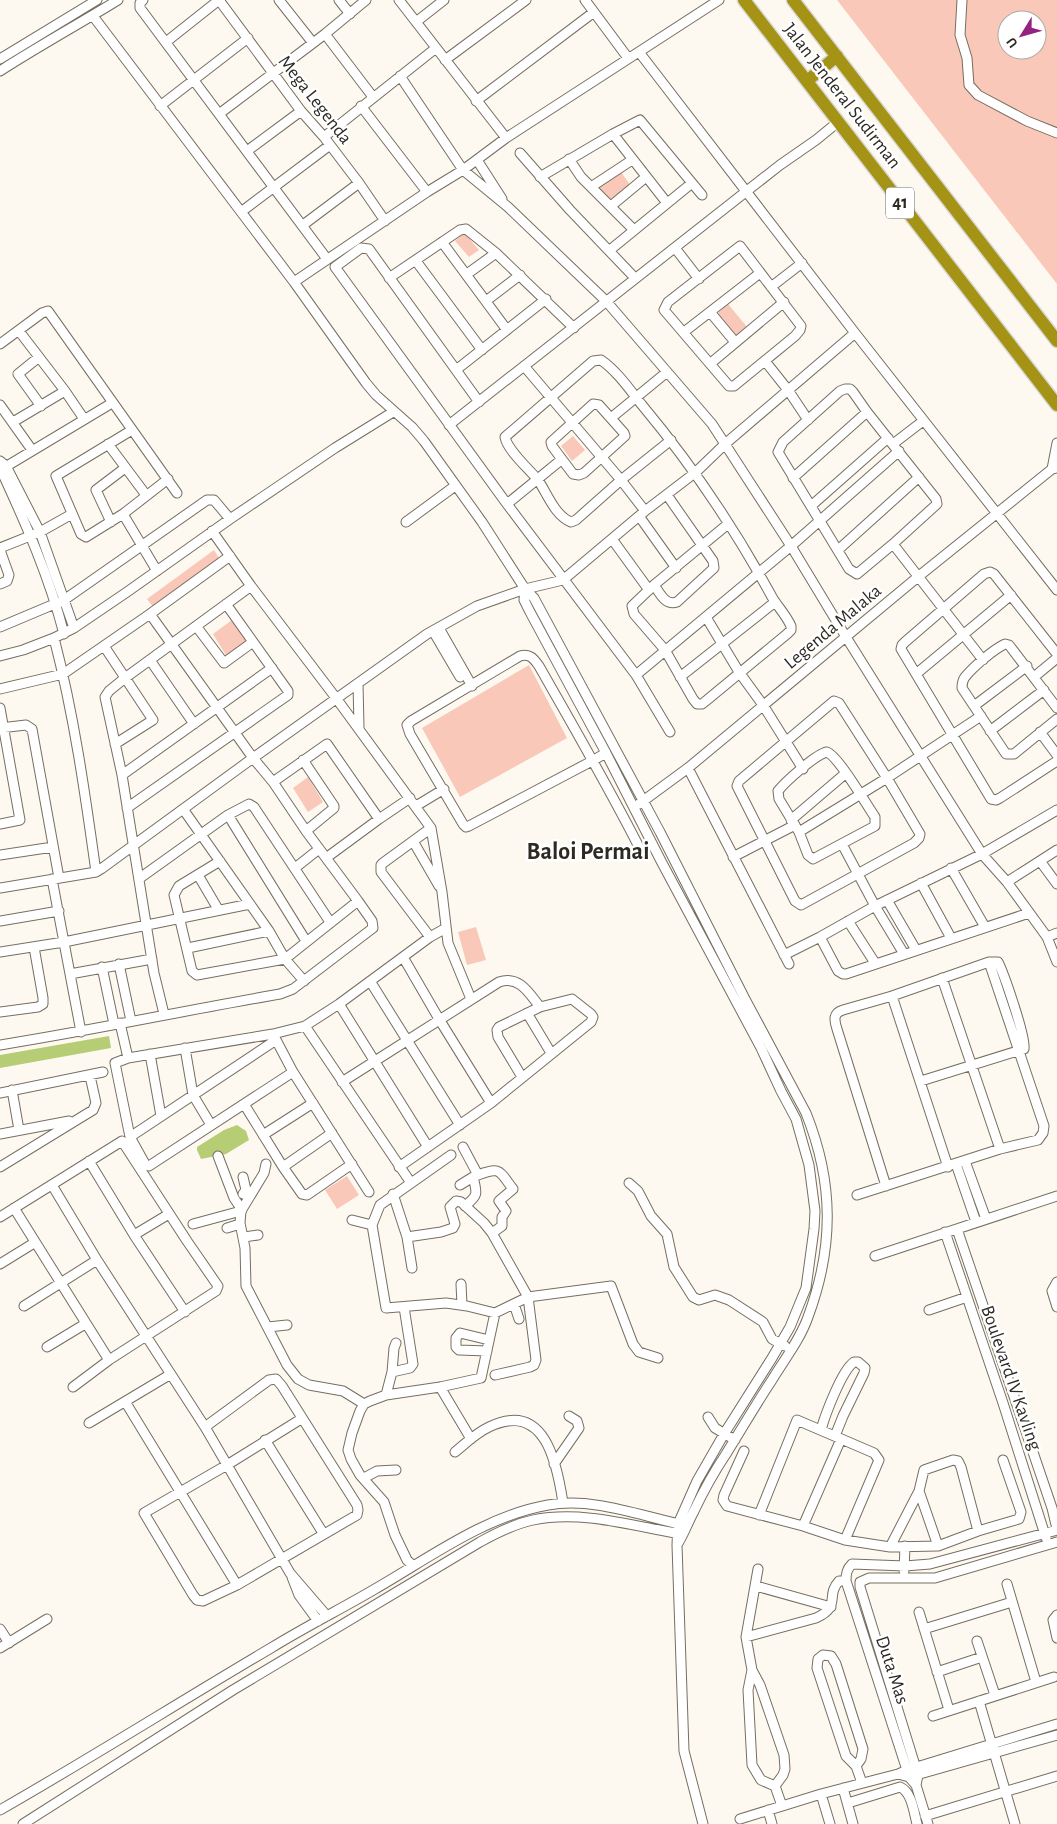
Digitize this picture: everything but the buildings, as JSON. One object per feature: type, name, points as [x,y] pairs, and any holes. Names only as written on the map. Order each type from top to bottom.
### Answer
[{"type":"highway","name":"Jalan Jenderal Sudirman","points":[[744,0],[1057,405]]},
{"type":"highway","name":"Jalan Jenderal Sudirman","points":[[793,0],[1057,341]]},
{"type":"highway","points":[[807,81],[837,56]]},
{"type":"street","points":[[0,59],[97,0]]},
{"type":"street","points":[[0,71],[93,16],[116,0]]},
{"type":"street","points":[[166,42],[219,0]]},
{"type":"street","name":"Mega Legenda","points":[[219,0],[301,111],[324,137],[359,183],[385,220]]},
{"type":"street","points":[[279,0],[312,43]]},
{"type":"street","points":[[339,0],[350,14]]},
{"type":"street","points":[[219,114],[325,34],[366,0]]},
{"type":"street","points":[[399,0],[506,138]]},
{"type":"street","points":[[416,22],[444,0]]},
{"type":"street","points":[[445,60],[526,0]]},
{"type":"street","points":[[585,0],[628,58]]},
{"type":"street","points":[[294,282],[427,192],[463,170],[506,138],[718,0]]},
{"type":"street","points":[[962,0],[960,35],[967,58],[967,77],[973,91],[1027,121],[1057,133]]},
{"type":"street","points":[[139,1],[140,8],[327,259]]},
{"type":"street","points":[[476,101],[594,12]]},
{"type":"street","points":[[93,16],[294,282],[366,383],[393,412],[421,437],[482,522],[525,589],[534,598],[643,800],[806,1113],[817,1142],[826,1189],[828,1226],[822,1272],[808,1318],[791,1350],[682,1530]]},
{"type":"street","points":[[52,28],[58,36]]},
{"type":"street","points":[[325,34],[373,97]]},
{"type":"street","points":[[160,106],[248,38]]},
{"type":"street","points":[[324,137],[436,48]]},
{"type":"street","points":[[639,52],[855,333],[1057,590]]},
{"type":"street","points":[[400,76],[463,170],[508,208],[606,301],[712,424],[791,546],[982,854],[1007,882],[1047,937],[1057,962]]},
{"type":"street","points":[[361,106],[427,192]]},
{"type":"street","points":[[247,151],[301,111]]},
{"type":"street","points":[[540,177],[640,120],[702,194]]},
{"type":"street","points":[[449,425],[635,278],[838,122]]},
{"type":"street","points":[[613,134],[667,203]]},
{"type":"street","points":[[241,212],[330,145]]},
{"type":"street","points":[[520,153],[570,210],[635,278]]},
{"type":"street","points":[[569,159],[581,177],[634,230]]},
{"type":"street","points":[[477,160],[508,208]]},
{"type":"street","points":[[591,187],[632,160]]},
{"type":"street","points":[[611,206],[646,178]]},
{"type":"street","points":[[303,225],[359,183]]},
{"type":"street","points":[[610,250],[692,183]]},
{"type":"street","points":[[389,278],[460,230],[466,229],[520,275],[574,328]]},
{"type":"street","points":[[442,242],[507,330]]},
{"type":"street","points":[[740,246],[760,273],[799,321],[800,330],[734,386],[729,386],[667,314],[664,306],[740,246]]},
{"type":"street","points":[[479,402],[367,247],[361,248],[335,267],[506,504],[636,675],[670,732]]},
{"type":"street","points":[[675,248],[699,279]]},
{"type":"street","points":[[467,274],[496,253]]},
{"type":"street","points":[[416,261],[482,350]]},
{"type":"street","points":[[771,286],[802,263]]},
{"type":"street","points":[[684,332],[760,273]]},
{"type":"street","points":[[486,301],[520,275]]},
{"type":"street","points":[[456,370],[546,299]]},
{"type":"street","points":[[711,363],[784,302]]},
{"type":"street","points":[[0,344],[46,311],[177,493]]},
{"type":"street","points":[[710,312],[735,342]]},
{"type":"street","points":[[19,330],[84,419]]},
{"type":"street","points":[[0,888],[96,872],[336,698],[436,629],[477,606],[525,589],[563,580],[642,513],[696,472],[725,444],[855,333]]},
{"type":"street","points":[[40,357],[18,374],[41,406]]},
{"type":"street","points":[[671,440],[621,480],[576,520],[571,522],[563,517],[508,444],[505,437],[597,359],[606,363],[671,440],[696,472],[759,573],[775,602],[788,620],[791,630],[707,700],[699,704],[693,699],[665,650],[634,614],[632,609],[637,600],[651,587],[728,524]]},
{"type":"street","points":[[765,361],[788,390],[808,420]]},
{"type":"street","points":[[524,366],[621,480],[676,568]]},
{"type":"street","points":[[611,418],[667,372]]},
{"type":"street","points":[[850,389],[936,499],[937,504],[857,574],[850,569],[778,452],[783,442],[808,420],[840,391],[850,389]]},
{"type":"street","points":[[13,422],[65,391]]},
{"type":"street","points":[[74,628],[60,603],[36,534],[2,466],[112,403]]},
{"type":"street","points":[[593,404],[599,406],[625,436],[584,473],[573,474],[551,442],[572,422],[593,404]]},
{"type":"street","points":[[0,405],[32,450]]},
{"type":"street","points":[[0,656],[23,650],[64,634],[74,628],[212,531],[335,448],[393,412]]},
{"type":"street","points":[[793,478],[867,412]]},
{"type":"street","points":[[810,506],[923,420]]},
{"type":"street","points":[[132,430],[56,476],[83,536],[86,537],[123,514],[168,479]]},
{"type":"street","name":"Legenda Malaka","points":[[633,808],[688,768],[918,576],[1054,468],[1057,443]]},
{"type":"street","points":[[108,444],[146,495]]},
{"type":"street","points":[[636,675],[819,521],[893,444]]},
{"type":"street","points":[[506,504],[562,460]]},
{"type":"street","points":[[111,522],[96,490],[125,468]]},
{"type":"street","points":[[838,550],[920,477]]},
{"type":"street","points":[[406,522],[455,486]]},
{"type":"street","points":[[612,538],[651,587],[670,604],[677,602],[714,568],[713,561],[703,545],[667,495]]},
{"type":"street","points":[[0,627],[60,603],[207,500],[214,500],[230,519]]},
{"type":"street","points":[[0,584],[7,581],[9,575],[0,549],[36,534],[72,514]]},
{"type":"street","points":[[123,514],[156,571]]},
{"type":"street","points":[[212,531],[431,828],[450,949],[471,999]]},
{"type":"street","points":[[893,544],[983,660]]},
{"type":"street","points":[[0,689],[63,674],[230,556]]},
{"type":"street","points":[[1057,654],[994,574],[990,572],[984,574],[944,608],[901,649],[991,799],[996,800],[1000,798],[1057,761]]},
{"type":"street","points":[[164,1014],[152,958],[122,775],[105,698],[108,691],[251,586]]},
{"type":"street","points":[[525,589],[524,600],[527,606],[761,1048],[796,1119],[809,1165],[815,1211],[814,1242],[806,1288],[790,1327],[781,1343],[696,1481],[677,1545],[684,1758],[703,1824]]},
{"type":"street","points":[[916,674],[1011,595]]},
{"type":"street","points":[[680,677],[775,602]]},
{"type":"street","points":[[60,603],[64,634]]},
{"type":"street","points":[[126,808],[288,695],[288,691],[226,604]]},
{"type":"street","points":[[0,1045],[81,1032],[131,1020],[280,994],[293,989],[372,930],[372,922],[358,900],[319,849],[273,782],[253,758],[218,706],[150,614]]},
{"type":"street","points":[[706,618],[803,769]]},
{"type":"street","points":[[196,626],[224,663],[253,642]]},
{"type":"street","points":[[436,629],[469,687]]},
{"type":"street","points":[[54,638],[80,759],[96,872]]},
{"type":"street","points":[[1057,708],[1027,666],[1006,644],[983,660],[962,682],[962,688],[990,732],[1003,750],[1010,755],[1014,754],[1057,719]]},
{"type":"street","points":[[104,646],[153,720],[115,744]]},
{"type":"street","points":[[606,753],[592,761],[469,826],[463,824],[410,734],[408,725],[412,720],[520,656],[524,655],[533,658],[592,761],[618,804],[639,847]]},
{"type":"street","points":[[1034,677],[1057,658]]},
{"type":"street","points":[[150,660],[194,724]]},
{"type":"street","points":[[974,706],[1027,666]]},
{"type":"street","points":[[122,775],[272,668]]},
{"type":"street","points":[[358,683],[359,728]]},
{"type":"street","points":[[990,732],[1044,690]]},
{"type":"street","points":[[836,701],[887,778],[920,834],[920,838],[803,905],[799,904],[795,901],[737,786],[739,781],[785,742],[830,703],[836,701]]},
{"type":"street","points":[[0,708],[5,758],[20,820],[0,824]]},
{"type":"street","points":[[733,857],[860,795],[981,716]]},
{"type":"street","points":[[2,728],[26,725],[32,729],[53,846],[59,912],[81,1032]]},
{"type":"street","points":[[1040,732],[1057,755]]},
{"type":"street","points":[[273,782],[327,744],[379,819]]},
{"type":"street","points":[[823,753],[832,754],[846,773],[876,817],[876,823],[874,826],[813,859],[808,855],[795,826],[779,799],[778,792],[823,753]]},
{"type":"street","points":[[303,760],[334,806],[306,831]]},
{"type":"street","points":[[688,768],[789,964]]},
{"type":"street","points":[[795,826],[846,773]]},
{"type":"street","points":[[416,806],[444,789]]},
{"type":"street","points":[[326,858],[410,798]]},
{"type":"street","points":[[140,878],[228,815],[246,805],[252,805],[330,922]]},
{"type":"street","points":[[183,809],[269,931],[285,959],[304,981]]},
{"type":"street","points":[[784,955],[875,906],[982,854],[1057,810]]},
{"type":"street","points":[[228,815],[306,941]]},
{"type":"street","points":[[430,937],[381,872],[380,868],[383,862],[431,828]]},
{"type":"street","points":[[413,841],[442,892]]},
{"type":"street","points":[[842,844],[875,906],[904,954]]},
{"type":"street","points":[[0,855],[53,846]]},
{"type":"street","points":[[295,868],[319,849]]},
{"type":"street","points":[[1007,882],[1057,850]]},
{"type":"street","points":[[220,861],[179,886],[176,891],[175,899],[192,971],[197,975],[285,959],[358,900]]},
{"type":"street","points":[[1040,861],[1057,884]]},
{"type":"street","points":[[951,868],[985,927]]},
{"type":"street","points":[[198,875],[218,909]]},
{"type":"street","points":[[921,883],[951,938]]},
{"type":"street","points":[[887,900],[916,950]]},
{"type":"street","points":[[0,952],[64,942],[218,909],[250,904]]},
{"type":"street","points":[[0,921],[59,912]]},
{"type":"street","points":[[820,937],[840,973],[846,974],[1029,913]]},
{"type":"street","points":[[848,921],[874,964]]},
{"type":"street","points":[[293,1072],[150,1166],[145,1164],[130,1137],[115,1063],[128,1058],[185,1048],[274,1037],[305,1026],[339,1004],[430,937],[446,928]]},
{"type":"street","points":[[188,948],[269,931]]},
{"type":"street","points":[[1047,937],[1057,933]]},
{"type":"street","points":[[0,1012],[38,1007],[43,1004],[34,947]]},
{"type":"street","points":[[404,957],[439,1019],[490,1102]]},
{"type":"street","points":[[70,974],[152,958]]},
{"type":"street","points":[[857,1196],[1000,1149],[1038,1140],[1043,1133],[1044,1126],[989,962],[892,996],[837,1012],[835,1019],[836,1029],[886,1186]]},
{"type":"street","points":[[119,964],[131,1020]]},
{"type":"street","points":[[102,968],[128,1058]]},
{"type":"street","points":[[942,978],[1000,1149]]},
{"type":"street","points":[[342,1082],[499,982],[509,979],[522,984],[540,1007]]},
{"type":"street","points":[[370,981],[460,1125]]},
{"type":"street","points":[[892,996],[921,1081],[956,1164],[976,1222]]},
{"type":"street","points":[[399,1167],[460,1125],[522,1077],[591,1022],[593,1018],[591,1014],[572,999],[540,1007],[499,1027],[497,1030],[498,1037],[522,1077]]},
{"type":"street","points":[[339,1004],[428,1147]]},
{"type":"street","points":[[526,1013],[551,1053]]},
{"type":"street","points":[[305,1026],[411,1183]]},
{"type":"street","points":[[274,1037],[293,1072],[369,1192]]},
{"type":"street","points":[[130,1137],[274,1037]]},
{"type":"street","points":[[185,1048],[193,1095],[211,1125]]},
{"type":"street","points":[[921,1081],[1019,1052]]},
{"type":"street","points":[[150,1054],[161,1116]]},
{"type":"street","points":[[0,1093],[103,1072]]},
{"type":"street","points":[[0,1167],[95,1108],[96,1103],[90,1076]]},
{"type":"street","points":[[12,1090],[19,1130]]},
{"type":"street","points":[[244,1104],[299,1191],[307,1195],[352,1164]]},
{"type":"street","points":[[263,1135],[313,1104]]},
{"type":"street","points":[[0,1134],[75,1120]]},
{"type":"street","points":[[283,1167],[332,1133]]},
{"type":"street","points":[[0,1217],[120,1142],[123,1142],[219,1288],[109,1360],[74,1387]]},
{"type":"street","points":[[463,1147],[475,1176],[476,1196],[466,1206]]},
{"type":"street","points":[[451,1155],[393,1194],[380,1205],[372,1225],[386,1308],[437,1304],[462,1305],[494,1313],[528,1297],[611,1286],[633,1344],[639,1352],[658,1358]]},
{"type":"street","points":[[218,1156],[241,1197],[240,1224],[244,1238],[246,1284],[287,1365],[298,1379],[309,1385],[342,1391],[364,1404]]},
{"type":"street","points":[[89,1161],[134,1235],[185,1312]]},
{"type":"street","points":[[241,1197],[264,1173],[266,1164]]},
{"type":"street","points":[[956,1164],[986,1219]]},
{"type":"street","points":[[460,1185],[492,1169],[500,1173],[513,1189],[499,1201],[506,1211],[502,1217],[502,1226],[492,1233]]},
{"type":"street","points":[[241,1197],[246,1190],[243,1178]]},
{"type":"street","points":[[629,1183],[638,1191],[651,1216],[667,1234],[674,1267],[693,1297],[699,1300],[716,1295],[729,1300],[763,1322],[772,1339],[791,1350]]},
{"type":"street","points":[[52,1185],[97,1260],[205,1427],[290,1573],[299,1595],[318,1620]]},
{"type":"street","points":[[393,1194],[407,1237],[412,1268]]},
{"type":"street","points":[[875,1256],[1057,1196]]},
{"type":"street","points":[[407,1237],[452,1229],[455,1224],[451,1205],[458,1201],[484,1222],[492,1233],[528,1297],[536,1360],[535,1364],[530,1367],[495,1375]]},
{"type":"street","points":[[14,1208],[34,1243],[109,1360]]},
{"type":"street","points":[[193,1224],[241,1210]]},
{"type":"street","points":[[134,1235],[169,1214]]},
{"type":"street","points":[[352,1220],[372,1225]]},
{"type":"street","points":[[227,1228],[240,1224]]},
{"type":"street","points":[[746,1636],[816,1618],[827,1613],[832,1607],[835,1586],[839,1581],[846,1581],[848,1568],[852,1564],[905,1566],[930,1564],[1057,1529],[1052,1508],[957,1228]]},
{"type":"street","name":"Boulevard IV Kavling","points":[[945,1232],[1004,1403],[1048,1545]]},
{"type":"street","points":[[244,1238],[258,1235]]},
{"type":"street","points":[[0,1264],[34,1243]]},
{"type":"street","points":[[24,1306],[97,1260]]},
{"type":"street","points":[[1057,1282],[1052,1291],[1057,1307]]},
{"type":"street","points":[[461,1284],[462,1305]]},
{"type":"street","points":[[929,1310],[967,1296]]},
{"type":"street","points":[[514,1304],[519,1319]]},
{"type":"street","points":[[392,1372],[410,1368],[413,1364],[404,1307]]},
{"type":"street","points":[[413,1566],[395,1535],[384,1502],[355,1467],[348,1450],[352,1433],[364,1404],[386,1395],[440,1388],[481,1378],[494,1313]]},
{"type":"street","points":[[47,1347],[85,1324]]},
{"type":"street","points":[[268,1327],[287,1325]]},
{"type":"street","points":[[487,1351],[459,1350],[456,1347],[456,1338],[460,1333],[489,1340]]},
{"type":"street","points":[[386,1395],[392,1372],[396,1343]]},
{"type":"street","points":[[803,1526],[838,1437],[843,1416],[864,1373],[865,1368],[858,1362],[854,1362],[848,1368],[826,1412],[820,1430]]},
{"type":"street","points":[[89,1423],[126,1403],[171,1374]]},
{"type":"street","points":[[205,1427],[269,1380],[276,1380],[282,1386],[357,1504],[358,1510],[357,1515],[237,1585],[203,1601],[198,1600],[193,1595],[144,1513],[228,1465],[301,1418]]},
{"type":"street","points":[[440,1388],[471,1439]]},
{"type":"street","points":[[126,1403],[237,1585]]},
{"type":"street","points":[[554,1464],[579,1428],[578,1421],[570,1416]]},
{"type":"street","points":[[708,1417],[715,1428],[735,1440]]},
{"type":"street","points":[[759,1515],[797,1420],[874,1453],[879,1460],[845,1540]]},
{"type":"street","points":[[455,1452],[471,1439],[499,1423],[510,1421],[529,1424],[541,1433],[545,1439],[559,1478],[562,1503]]},
{"type":"street","points":[[265,1440],[323,1534]]},
{"type":"street","points":[[744,1451],[728,1484],[723,1500],[724,1504],[731,1508],[803,1526],[845,1540],[890,1546],[938,1546],[978,1531],[1017,1520],[1021,1512],[1003,1460]]},
{"type":"street","points":[[890,1546],[919,1491],[924,1470],[953,1460],[958,1461],[978,1531]]},
{"type":"street","points":[[364,1478],[377,1471],[396,1470]]},
{"type":"street","points":[[919,1491],[938,1546]]},
{"type":"street","points":[[0,1810],[318,1620],[474,1532],[509,1516],[531,1509],[562,1503],[619,1508],[682,1530]]},
{"type":"street","points":[[23,1824],[233,1690],[487,1538],[507,1529],[533,1520],[582,1517],[682,1530]]},
{"type":"street","points":[[1057,1542],[934,1578],[869,1578],[860,1582],[909,1772],[916,1785],[926,1820],[1004,1792],[1057,1776]]},
{"type":"street","points":[[904,1579],[905,1546]]},
{"type":"street","points":[[758,1570],[746,1636],[752,1670],[760,1685],[784,1755],[785,1769],[775,1786]]},
{"type":"street","points":[[290,1573],[327,1616]]},
{"type":"street","name":"Duta Mas","points":[[846,1581],[909,1772]]},
{"type":"street","points":[[1007,1584],[1036,1682]]},
{"type":"street","points":[[756,1586],[832,1607]]},
{"type":"street","points":[[376,1589],[382,1601]]},
{"type":"street","points":[[924,1629],[1012,1602]]},
{"type":"street","points":[[918,1612],[949,1710]]},
{"type":"street","points":[[1057,1615],[1053,1620],[1057,1638]]},
{"type":"street","points":[[0,1648],[47,1619]]},
{"type":"street","points":[[0,1629],[9,1643]]},
{"type":"street","points":[[977,1641],[995,1695]]},
{"type":"street","points":[[856,1766],[861,1759],[863,1749],[836,1664],[831,1656],[823,1655],[818,1659],[817,1668],[846,1756],[856,1766],[862,1783]]},
{"type":"street","points":[[937,1672],[982,1657]]},
{"type":"street","points":[[752,1670],[748,1690],[752,1765],[761,1780],[775,1786],[782,1806]]},
{"type":"street","points":[[933,1716],[1054,1676]]},
{"type":"street","points":[[979,1701],[1004,1792],[1015,1824]]},
{"type":"street","points":[[993,1749],[1057,1724]]},
{"type":"street","points":[[740,1818],[862,1783],[993,1749],[1057,1735]]},
{"type":"street","points":[[848,1803],[903,1787],[908,1793],[917,1824]]},
{"type":"street","points":[[843,1788],[853,1824]]},
{"type":"street","points":[[822,1794],[830,1824]]},
{"type":"street","points":[[768,1810],[772,1824]]},
{"type":"shaded area","points":[[837,0],[1057,0],[1057,284]]},
{"type":"shaded area","points":[[621,172],[631,186],[612,200],[598,187]]},
{"type":"shaded area","points":[[464,233],[479,250],[469,257],[455,241]]},
{"type":"shaded area","points":[[728,304],[748,328],[736,337],[717,314]]},
{"type":"shaded area","points":[[573,436],[585,450],[572,461],[561,446]]},
{"type":"shaded area","points":[[214,550],[219,558],[153,607],[147,599]]},
{"type":"shaded area","points":[[232,620],[247,642],[227,657],[213,634]]},
{"type":"shaded area","points":[[529,665],[567,738],[460,797],[422,728]]},
{"type":"shaded area","points":[[308,777],[323,802],[308,812],[293,788]]},
{"type":"shaded area","points":[[476,927],[486,960],[467,965],[458,932]]},
{"type":"shaded area","points":[[109,1036],[111,1048],[0,1068],[0,1055]]},
{"type":"shaded area","points":[[237,1125],[246,1131],[249,1140],[226,1154],[201,1159],[197,1147],[224,1130]]},
{"type":"shaded area","points":[[347,1176],[359,1195],[337,1209],[325,1190]]},
{"type":"district","name":"Baloi Permai","points":[[588,852]]}]
